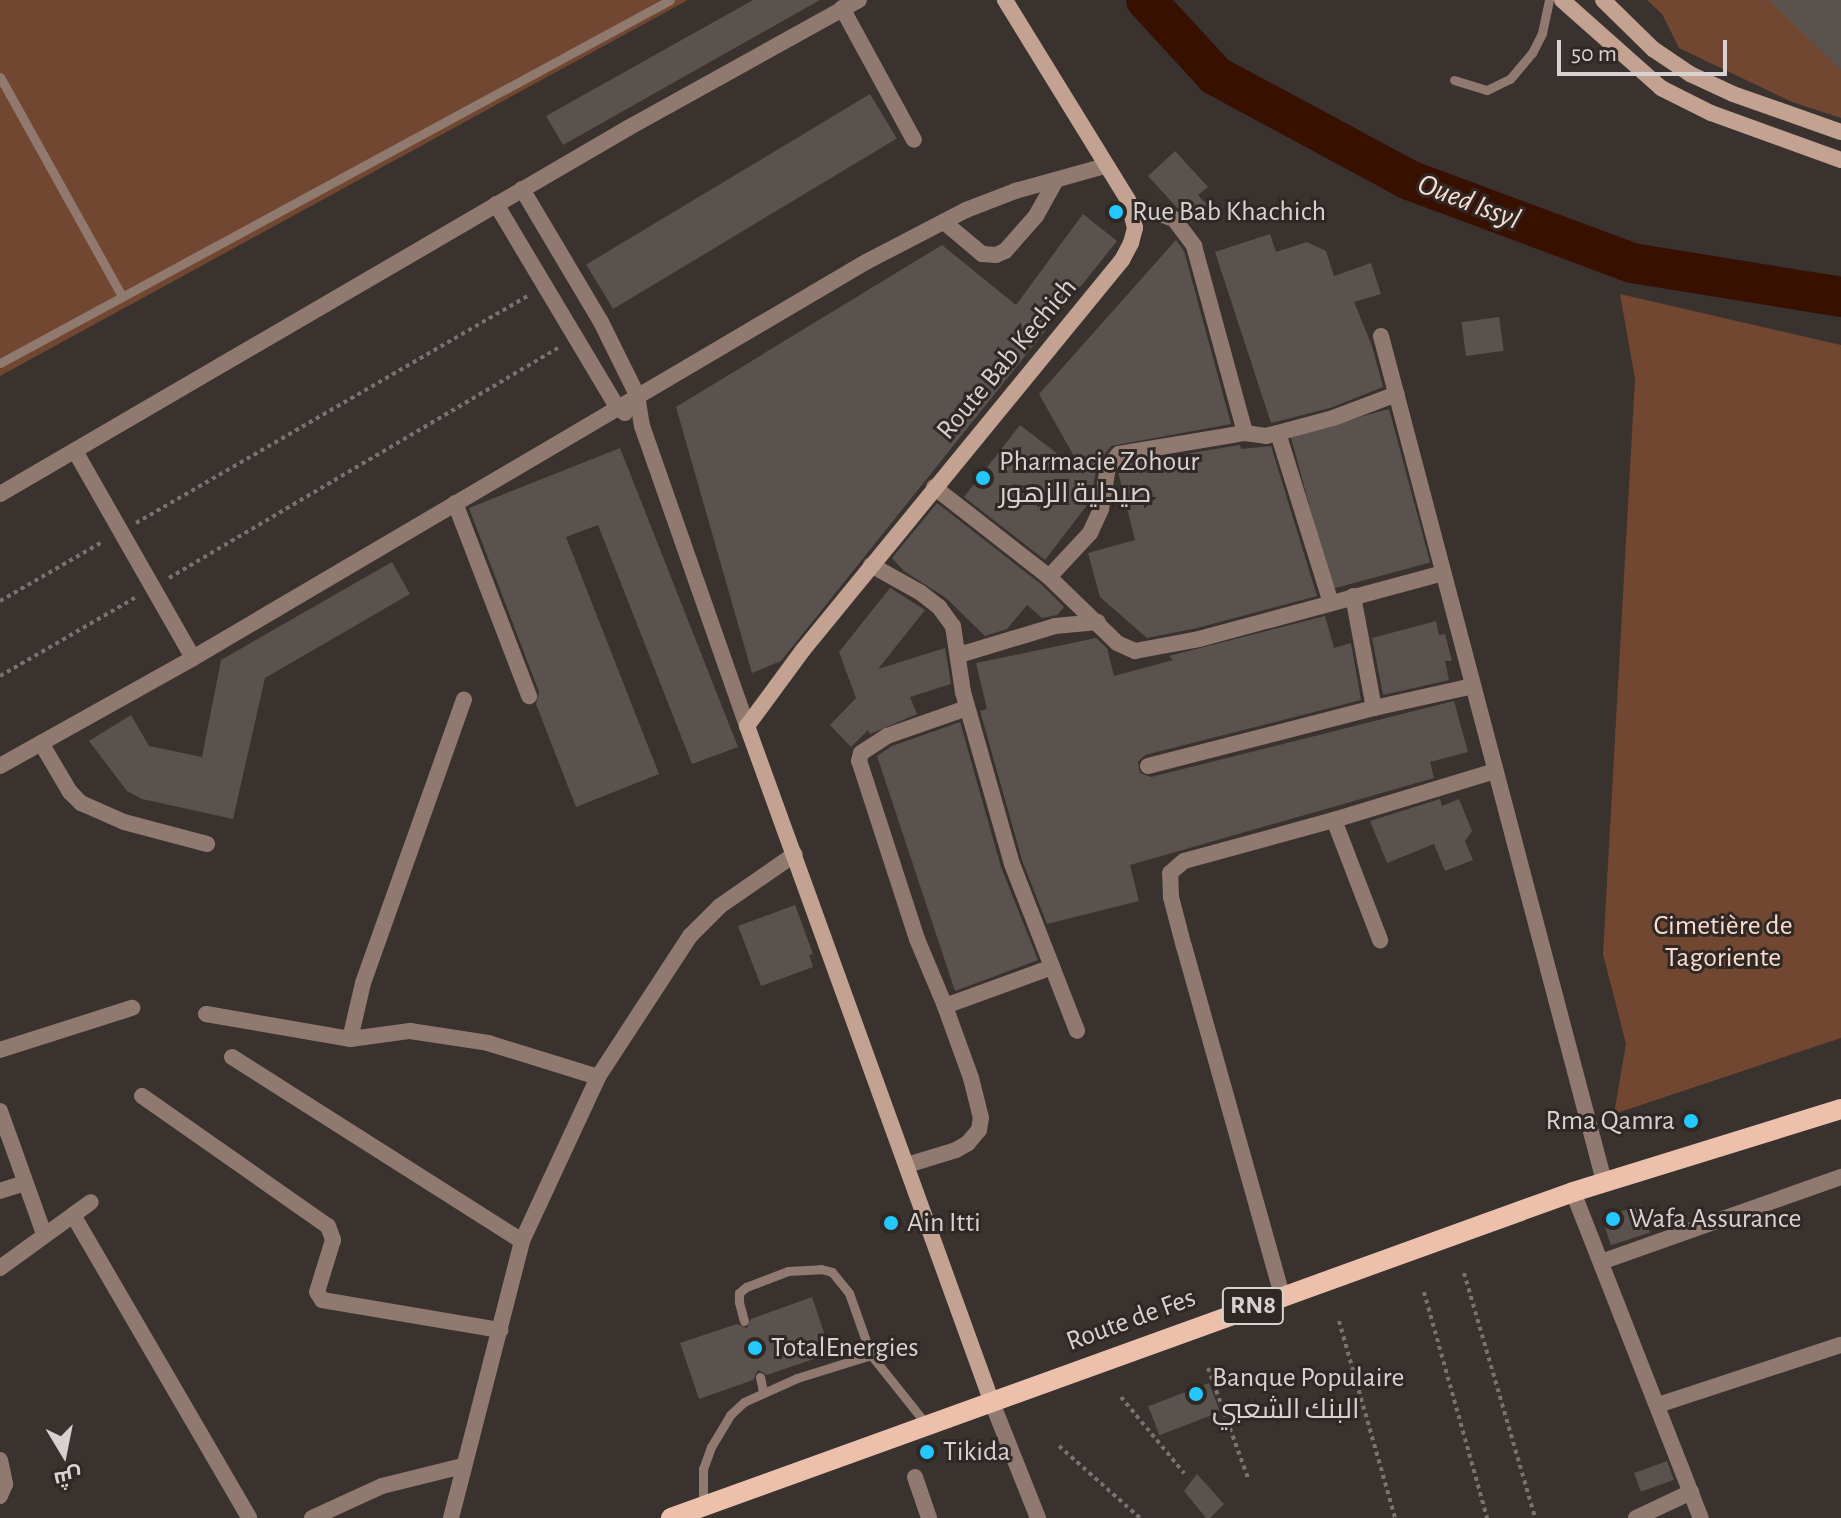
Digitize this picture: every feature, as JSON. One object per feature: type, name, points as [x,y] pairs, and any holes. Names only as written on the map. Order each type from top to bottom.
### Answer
[{"type":"main road","name":"Route de Fes","points":[[671,1518],[1604,1181],[1841,1109]]},
{"type":"street","points":[[0,494],[522,189],[859,0]]},
{"type":"street","points":[[1005,0],[1133,213],[1154,212],[1174,219],[1194,246],[1245,433]]},
{"type":"street","points":[[1562,0],[1661,88],[1711,113],[1841,160]]},
{"type":"street","points":[[1603,0],[1653,49],[1690,74],[1733,94],[1841,132]]},
{"type":"street","points":[[842,8],[914,140]]},
{"type":"street","points":[[0,766],[193,658],[866,262],[944,222],[1015,191],[1105,166]]},
{"type":"street","points":[[944,222],[982,254],[996,255],[1005,251],[1036,216],[1056,180]]},
{"type":"street","points":[[522,189],[601,322],[637,395],[642,426],[747,726],[991,1400],[1038,1518]]},
{"type":"street","points":[[496,204],[617,407],[642,426]]},
{"type":"street","name":"Route Bab Kechich","points":[[747,726],[871,565],[1122,260],[1133,236],[1133,213]]},
{"type":"street","points":[[1381,336],[1604,1181]]},
{"type":"street","points":[[1049,577],[1082,543],[1097,520],[1108,467],[1113,458],[1147,448],[1245,433],[1266,436],[1333,418],[1397,394]]},
{"type":"street","points":[[1278,433],[1331,603]]},
{"type":"street","points":[[75,451],[193,658]]},
{"type":"street","points":[[934,487],[1049,577],[1126,649],[1151,651],[1443,573]]},
{"type":"street","points":[[455,503],[529,696]]},
{"type":"street","points":[[871,565],[939,607],[953,626],[967,708],[1012,864],[1077,1031]]},
{"type":"street","points":[[1353,596],[1374,708]]},
{"type":"street","points":[[959,655],[1055,626],[1098,622]]},
{"type":"street","points":[[1148,766],[1473,686]]},
{"type":"street","points":[[350,1039],[363,983],[464,699]]},
{"type":"street","points":[[907,1165],[956,1150],[968,1143],[979,1130],[981,1118],[971,1078],[917,939],[859,761],[861,753],[887,736],[967,708]]},
{"type":"street","points":[[41,743],[70,792],[81,803],[124,822],[207,844]]},
{"type":"street","points":[[1282,1295],[1168,882],[1173,868],[1184,861],[1495,771]]},
{"type":"street","points":[[1334,820],[1380,940]]},
{"type":"street","points":[[451,1518],[522,1241],[598,1077],[690,936],[720,906],[795,854]]},
{"type":"street","points":[[945,1006],[1052,967]]},
{"type":"street","points":[[0,1050],[132,1008]]},
{"type":"street","points":[[206,1014],[350,1039],[410,1031],[488,1043],[598,1077]]},
{"type":"street","points":[[232,1057],[522,1241]]},
{"type":"street","points":[[142,1096],[328,1226],[333,1240],[317,1292],[322,1300],[500,1330]]},
{"type":"street","points":[[0,1111],[44,1234]]},
{"type":"street","points":[[1601,1262],[1841,1177]]},
{"type":"street","points":[[0,1191],[24,1183]]},
{"type":"street","points":[[1573,1192],[1701,1518]]},
{"type":"street","points":[[0,1268],[91,1202]]},
{"type":"street","points":[[73,1215],[249,1518]]},
{"type":"street","points":[[1658,1405],[1841,1345]]},
{"type":"street","points":[[0,1460],[5,1484],[0,1496]]},
{"type":"street","points":[[312,1518],[382,1486],[462,1466]]},
{"type":"street","points":[[915,1477],[929,1518]]},
{"type":"street","points":[[1636,1518],[1691,1492]]},
{"type":"lane","points":[[0,363],[670,0]]},
{"type":"lane","points":[[1454,80],[1487,90],[1510,79],[1532,53],[1542,33],[1549,0]]},
{"type":"lane","points":[[0,77],[122,296]]},
{"type":"lane","points":[[744,1321],[739,1293],[746,1287],[788,1271],[821,1269],[832,1272],[849,1293],[871,1355],[926,1424]]},
{"type":"lane","points":[[703,1506],[703,1469],[711,1447],[730,1415],[744,1402],[763,1391],[871,1355]]},
{"type":"lane","points":[[760,1377],[763,1391]]},
{"type":"path","points":[[0,601],[546,286]]},
{"type":"path","points":[[0,676],[576,338]]},
{"type":"path","points":[[1464,1273],[1535,1518]]},
{"type":"path","points":[[1424,1292],[1487,1518]]},
{"type":"path","points":[[1339,1321],[1395,1518]]},
{"type":"path","points":[[1208,1368],[1248,1478]]},
{"type":"path","points":[[1121,1397],[1184,1473]]},
{"type":"path","points":[[1059,1446],[1140,1518]]},
{"type":"green space","points":[[0,0],[688,0],[0,376]]},
{"type":"green space","points":[[1647,0],[1841,0],[1841,118],[1792,102],[1679,48],[1662,14]]},
{"type":"green space","name":"Cimetière de Tagoriente","points":[[1620,294],[1841,345],[1841,1038],[1614,1114],[1626,1044],[1603,954],[1635,379]]},
{"type":"building","points":[[753,0],[820,0],[563,145],[546,116]]},
{"type":"building","points":[[1769,0],[1841,0],[1841,70]]},
{"type":"building","points":[[870,94],[897,139],[613,309],[586,264]]},
{"type":"building","points":[[1175,151],[1208,187],[1198,195],[1209,207],[1191,223],[1148,176]]},
{"type":"building","points":[[1083,214],[1117,241],[781,661],[752,673],[676,407],[942,245],[1016,305]]},
{"type":"building","points":[[1270,234],[1276,252],[1307,242],[1326,251],[1334,276],[1371,263],[1381,294],[1354,302],[1372,346],[1383,387],[1330,408],[1271,423],[1215,252]]},
{"type":"building","points":[[1176,240],[1184,251],[1231,424],[1111,446],[1097,464],[1091,500],[1045,560],[964,497],[1020,425],[1084,474],[1039,394]]},
{"type":"building","points":[[1499,317],[1504,351],[1466,356],[1461,322]]},
{"type":"building","points":[[1389,409],[1430,563],[1332,589],[1290,435]]},
{"type":"building","points":[[1240,445],[1241,449],[1271,446],[1317,596],[1147,638],[1100,597],[1088,553],[1135,540],[1118,472],[1125,464]]},
{"type":"building","points":[[620,448],[738,747],[692,764],[598,525],[566,537],[659,774],[576,807],[536,704],[539,692],[469,508]]},
{"type":"building","points":[[937,503],[1042,585],[1064,607],[1057,615],[1042,618],[1027,605],[1007,629],[985,636],[946,598],[904,571],[892,558]]},
{"type":"building","points":[[392,562],[410,594],[265,678],[233,819],[142,799],[127,791],[89,741],[131,715],[149,746],[202,757],[221,660]]},
{"type":"building","points":[[890,588],[925,610],[878,669],[945,648],[951,684],[910,697],[917,714],[870,734],[868,730],[851,747],[830,725],[856,698],[839,652]]},
{"type":"building","points":[[1325,616],[1334,648],[1351,643],[1361,700],[1145,755],[1138,762],[1140,773],[1151,777],[1454,701],[1468,752],[1430,762],[1434,778],[1130,865],[1139,901],[1047,924],[1022,860],[980,711],[987,709],[976,663],[1096,638],[1107,648],[1114,676],[1173,660],[1169,656]]},
{"type":"building","points":[[1436,621],[1439,635],[1445,634],[1452,661],[1445,661],[1449,680],[1383,695],[1372,638]]},
{"type":"building","points":[[960,722],[1001,867],[1038,960],[955,991],[877,756],[892,746]]},
{"type":"building","points":[[1440,799],[1442,806],[1459,799],[1472,831],[1465,841],[1473,860],[1445,871],[1434,844],[1387,863],[1370,821]]},
{"type":"building","points":[[795,905],[813,954],[809,955],[813,967],[761,986],[738,926]]},
{"type":"building","points":[[1641,1205],[1650,1233],[1611,1245],[1602,1218]]},
{"type":"building","name":"TotalEnergies","points":[[812,1297],[831,1353],[767,1375],[758,1370],[753,1380],[699,1399],[680,1343],[737,1324],[747,1328],[751,1319]]},
{"type":"building","points":[[1209,1383],[1220,1412],[1159,1435],[1148,1406]]},
{"type":"building","points":[[1667,1461],[1674,1480],[1641,1492],[1634,1473]]},
{"type":"building","points":[[1197,1474],[1224,1504],[1210,1518],[1206,1518],[1184,1491]]},
{"type":"waterway","name":"Oued Issyl","points":[[1146,0],[1216,76],[1409,180],[1632,263],[1841,297]]},
{"type":"place","name":"Rue Bab Khachich","points":[[1116,212]]},
{"type":"place","name":"Pharmacie Zohour صيدلية الزهور","points":[[983,478]]},
{"type":"place","name":"Rma Qamra","points":[[1691,1121]]},
{"type":"place","name":"Wafa Assurance","points":[[1613,1219]]},
{"type":"place","name":"Ain Itti","points":[[891,1223]]},
{"type":"place","name":"TotalEnergies","points":[[755,1348]]},
{"type":"place","name":"Banque Populaire البنك الشعبي","points":[[1196,1394]]},
{"type":"place","name":"Tikida","points":[[927,1452]]}]
